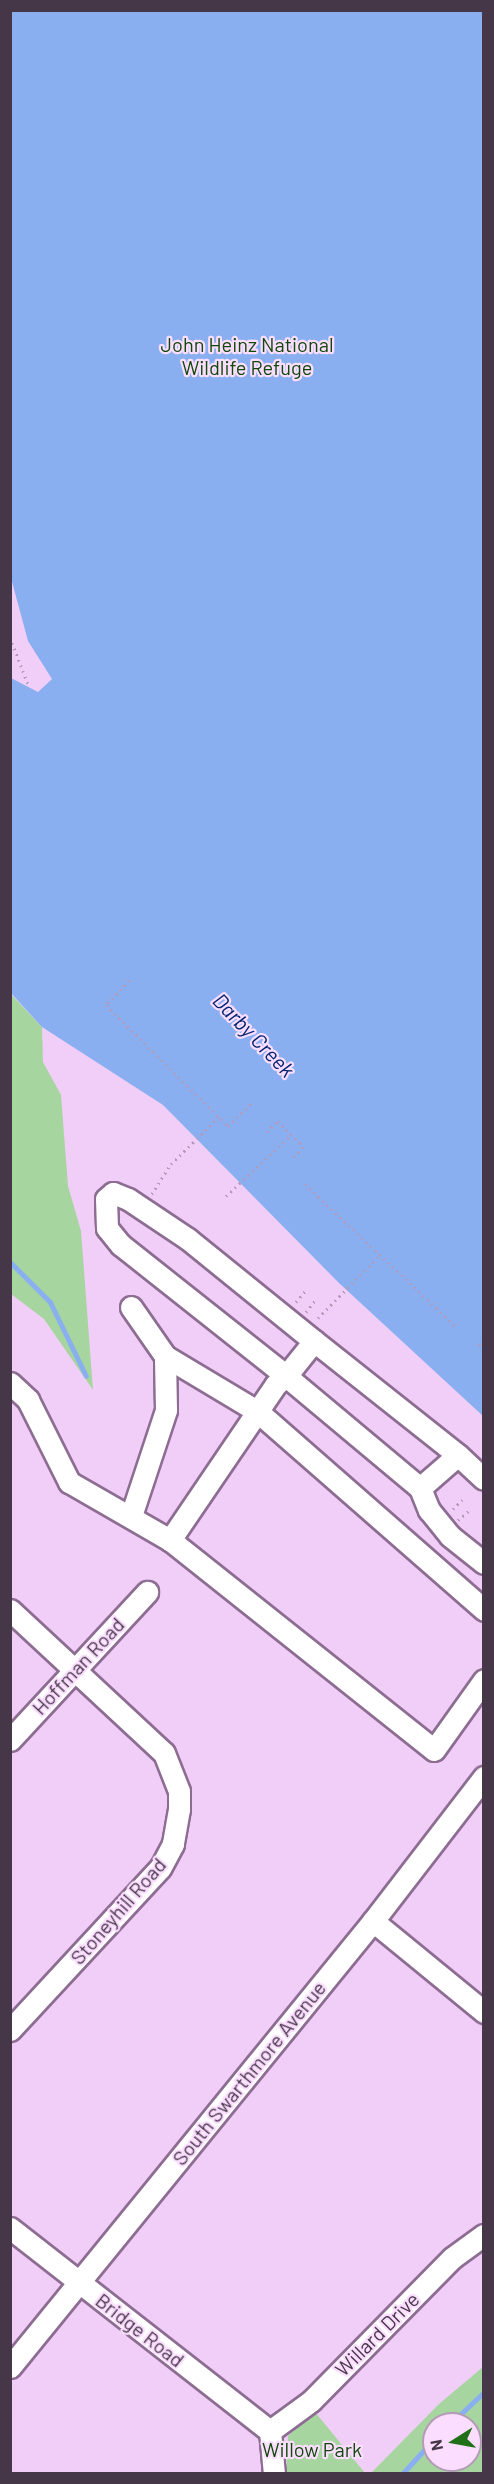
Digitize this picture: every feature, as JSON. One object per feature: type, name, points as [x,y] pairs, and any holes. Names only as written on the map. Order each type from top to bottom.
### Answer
[{"type":"street","points":[[483,1479],[458,1455],[314,1341],[270,1302],[144,1210],[113,1192],[106,1198],[103,1211],[107,1228],[144,1265],[286,1376],[420,1488],[429,1510],[450,1536],[483,1563]]},
{"type":"street","points":[[131,1307],[165,1356],[257,1411],[483,1611]]},
{"type":"street","points":[[170,1540],[257,1411],[314,1341]]},
{"type":"street","points":[[131,1516],[166,1410],[165,1356]]},
{"type":"street","points":[[10,1383],[28,1400],[69,1482],[170,1540],[434,1750],[483,1680]]},
{"type":"street","points":[[420,1488],[458,1455]]},
{"type":"street","name":"Hoffman Road","points":[[10,1740],[147,1592]]},
{"type":"street","name":"Stoneyhill Road","points":[[10,1610],[164,1753],[179,1791],[177,1827],[160,1868],[10,2030]]},
{"type":"street","name":"South Swarthmore Avenue","points":[[10,2367],[373,1921],[483,1777]]},
{"type":"street","points":[[373,1921],[483,2012]]},
{"type":"street","name":"Bridge Road","points":[[10,2228],[270,2431]]},
{"type":"street","name":"Willard Drive","points":[[270,2431],[311,2401],[452,2258],[483,2235]]},
{"type":"street","points":[[270,2431],[274,2474]]},
{"type":"path","points":[[10,637],[28,687]]},
{"type":"path","points":[[129,980],[106,1005],[228,1126],[251,1104]]},
{"type":"path","points":[[144,1210],[171,1164],[219,1117]]},
{"type":"path","points":[[267,1132],[278,1121],[291,1135],[303,1148],[292,1159]]},
{"type":"path","points":[[226,1196],[291,1135]]},
{"type":"path","points":[[305,1184],[456,1327]]},
{"type":"path","points":[[320,1320],[380,1255]]},
{"type":"path","points":[[479,1344],[483,1347]]},
{"type":"green space","points":[[10,993],[42,1027],[43,1062],[61,1095],[68,1186],[81,1231],[93,1390],[44,1319],[11,1294]]},
{"type":"green space","points":[[483,2367],[483,2473],[371,2473],[422,2421],[422,2472],[482,2472],[482,2412],[431,2412]]},
{"type":"green space","name":"Willow Park","points":[[315,2412],[365,2473],[286,2473],[288,2436]]},
{"type":"water","name":"John Heinz National Wildlife Refuge","points":[[11,10],[483,11],[483,1416],[339,1283],[163,1105],[42,1027],[11,993],[11,678],[38,692],[52,679],[28,641],[11,578]]},
{"type":"waterway","points":[[10,1262],[50,1302],[86,1376]]},
{"type":"waterway","points":[[463,2412],[484,2392]]},
{"type":"waterway","points":[[402,2474],[422,2452]]},
{"type":"water label","name":"Darby Creek","points":[[254,1035]]}]
